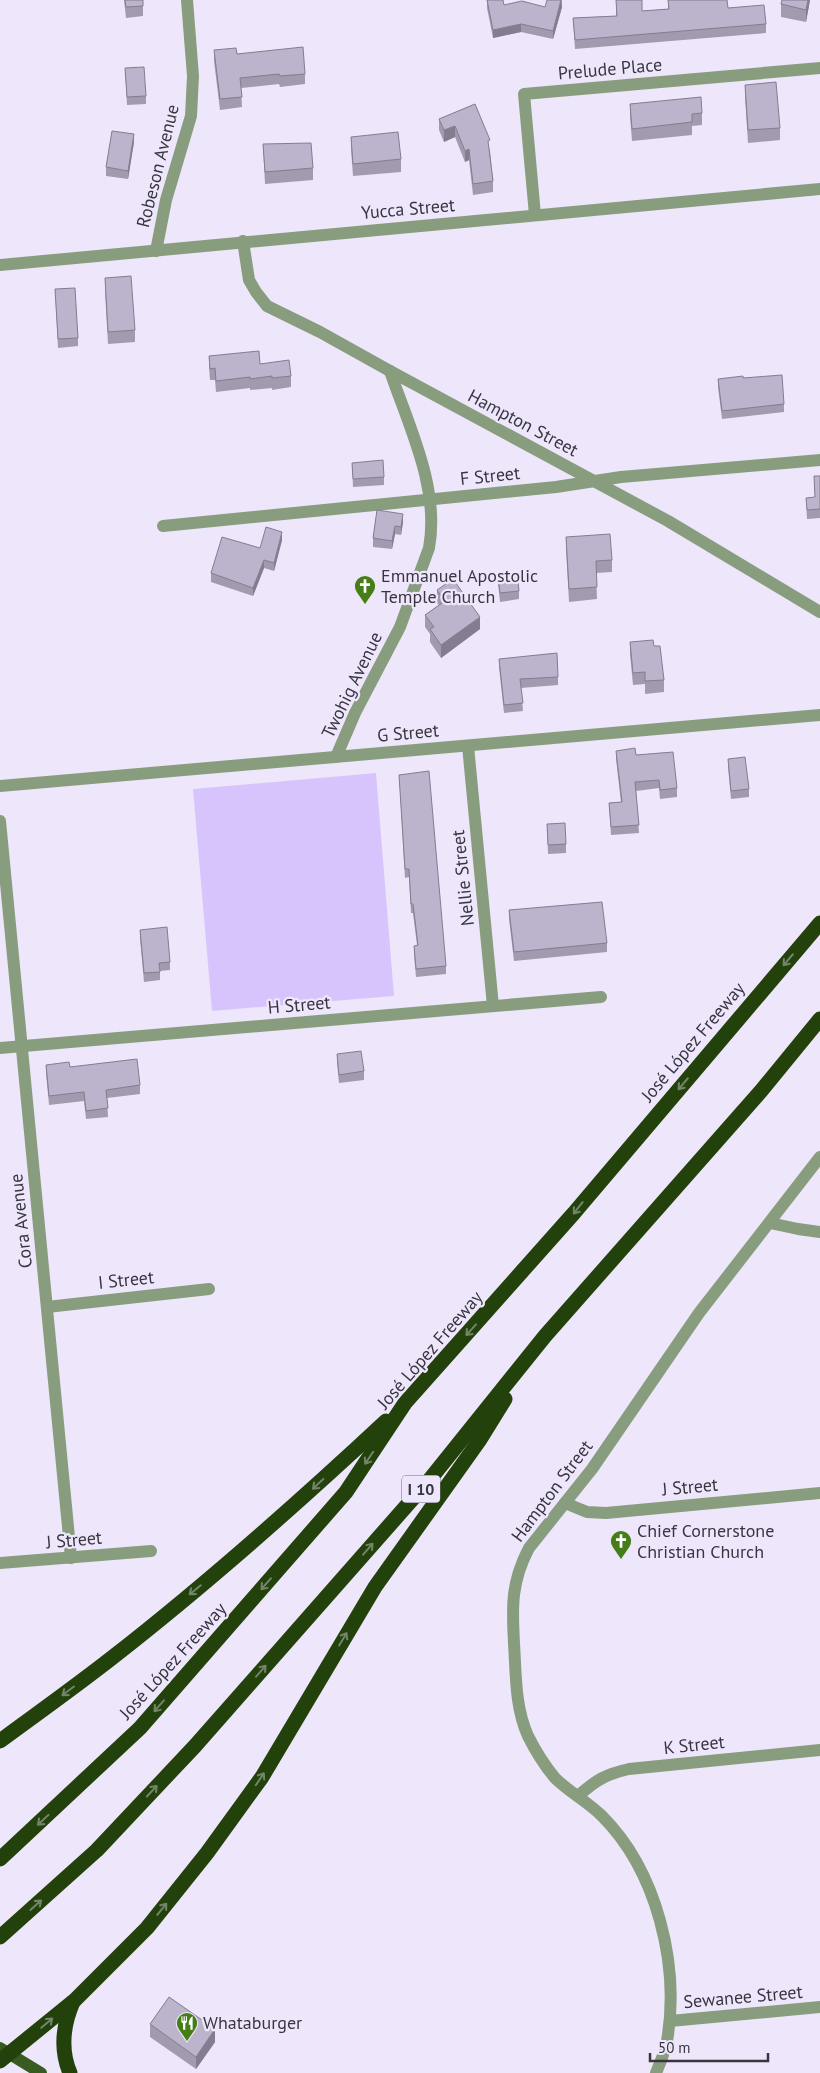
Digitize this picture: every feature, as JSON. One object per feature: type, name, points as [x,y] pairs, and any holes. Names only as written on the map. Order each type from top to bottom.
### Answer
[{"type":"highway","name":"José López Freeway","points":[[0,1859],[140,1728],[346,1492],[405,1403],[574,1213],[820,923]]},
{"type":"highway","name":"I 10","points":[[0,1938],[97,1850],[195,1746],[431,1478],[532,1352],[761,1091],[820,1019]]},
{"type":"highway","points":[[3,2054],[74,2000],[147,1928],[208,1853],[257,1784],[375,1587],[479,1441],[532,1352]]},
{"type":"highway","points":[[0,1741],[113,1657],[210,1578],[302,1499],[405,1403]]},
{"type":"highway","points":[[70,2073],[66,2065],[63,2034],[74,2000]]},
{"type":"main road","points":[[3,2054],[41,2073]]},
{"type":"street","name":"Robeson Avenue","points":[[156,251],[166,200],[191,116],[193,76],[187,0]]},
{"type":"street","name":"Prelude Place","points":[[535,215],[524,94],[820,68]]},
{"type":"street","name":"Yucca Street","points":[[0,265],[820,189]]},
{"type":"street","name":"Hampton Street","points":[[243,241],[249,280],[268,306],[320,332],[390,372],[668,521],[820,612]]},
{"type":"street","name":"Twohig Avenue","points":[[336,757],[355,713],[388,654],[400,627],[426,557],[431,536],[430,499],[414,439],[390,372]]},
{"type":"street","name":"F Street","points":[[163,526],[556,487],[594,481],[820,460]]},
{"type":"street","name":"G Street","points":[[0,786],[820,715]]},
{"type":"street","name":"Nellie Street","points":[[468,746],[493,1006]]},
{"type":"street","name":"Cora Avenue","points":[[0,821],[71,1558]]},
{"type":"street","name":"H Street","points":[[0,1048],[602,997]]},
{"type":"street","name":"Hampton Street","points":[[656,2073],[667,2043],[670,2021],[668,1960],[661,1918],[626,1844],[602,1816],[556,1778],[529,1737],[517,1698],[512,1604],[514,1583],[529,1548],[592,1468],[699,1313],[820,1157]]},
{"type":"street","points":[[770,1222],[820,1232]]},
{"type":"street","name":"I Street","points":[[47,1307],[209,1289]]},
{"type":"street","name":"J Street","points":[[565,1503],[587,1512],[606,1513],[820,1493]]},
{"type":"street","name":"J Street","points":[[0,1563],[151,1551]]},
{"type":"street","name":"K Street","points":[[578,1796],[596,1780],[610,1773],[629,1769],[820,1750]]},
{"type":"street","name":"Sewanee Street","points":[[670,2021],[820,2008]]},
{"type":"shaded area","points":[[376,773],[394,996],[212,1011],[193,789]]},
{"type":"building","points":[[125,0],[143,0],[143,6],[126,7]]},
{"type":"building","points":[[487,0],[503,0],[504,5],[522,1],[545,7],[547,0],[561,0],[553,31],[521,24],[493,30]]},
{"type":"building","points":[[616,0],[642,0],[642,11],[669,9],[668,0],[727,0],[728,8],[764,5],[766,24],[575,40],[573,18],[617,16]]},
{"type":"building","points":[[782,0],[808,0],[806,10],[781,4]]},
{"type":"building","points":[[303,47],[305,74],[280,76],[279,74],[240,78],[242,97],[220,99],[214,50],[236,48],[237,54]]},
{"type":"building","points":[[144,67],[146,96],[127,97],[125,68]]},
{"type":"building","points":[[776,82],[780,128],[748,130],[745,85]]},
{"type":"building","points":[[701,97],[702,113],[692,114],[692,122],[632,129],[630,104]]},
{"type":"building","points":[[475,104],[490,140],[488,141],[493,181],[473,184],[469,149],[465,151],[455,126],[444,130],[439,119]]},
{"type":"building","points":[[112,131],[134,134],[128,171],[106,167]]},
{"type":"building","points":[[398,132],[401,159],[353,164],[351,137]]},
{"type":"building","points":[[311,143],[313,168],[265,172],[263,144]]},
{"type":"building","points":[[131,276],[135,330],[108,332],[105,278]]},
{"type":"building","points":[[75,288],[78,338],[58,339],[55,289]]},
{"type":"building","points":[[259,351],[260,364],[289,360],[291,376],[250,379],[250,377],[216,381],[215,368],[210,369],[209,356]]},
{"type":"building","points":[[782,375],[784,404],[722,411],[718,379]]},
{"type":"building","points":[[383,460],[384,477],[353,479],[352,463]]},
{"type":"building","points":[[814,476],[820,476],[820,509],[807,510],[806,498],[815,497]]},
{"type":"building","points":[[377,510],[403,514],[401,527],[395,526],[392,541],[373,538]]},
{"type":"building","points":[[266,527],[282,532],[274,563],[264,560],[253,588],[211,573],[222,537],[260,548]]},
{"type":"building","points":[[610,534],[612,560],[596,561],[597,587],[569,589],[566,537]]},
{"type":"building","points":[[517,572],[519,591],[500,593],[498,574]]},
{"type":"building","points":[[453,579],[480,617],[441,645],[430,629],[434,627],[425,615],[445,601],[437,590]]},
{"type":"building","points":[[653,640],[654,646],[660,646],[664,680],[645,681],[645,672],[633,673],[630,642]]},
{"type":"building","points":[[557,653],[558,677],[520,679],[523,703],[504,705],[499,659]]},
{"type":"building","points":[[635,748],[636,755],[673,752],[677,788],[660,790],[659,780],[635,782],[639,825],[611,827],[609,803],[622,802],[616,751]]},
{"type":"building","points":[[745,757],[749,789],[731,791],[728,759]]},
{"type":"building","points":[[429,771],[446,966],[416,969],[414,946],[418,945],[413,904],[411,904],[409,869],[405,869],[399,775]]},
{"type":"building","points":[[565,823],[566,844],[548,845],[547,824]]},
{"type":"building","points":[[602,902],[607,943],[514,952],[509,910]]},
{"type":"building","points":[[167,927],[170,962],[159,963],[160,972],[144,973],[140,930]]},
{"type":"building","points":[[361,1051],[364,1071],[339,1075],[337,1054]]},
{"type":"building","points":[[137,1059],[140,1085],[106,1090],[108,1108],[86,1111],[84,1092],[49,1096],[46,1065],[69,1062],[70,1067]]},
{"type":"building","points":[[169,1997],[215,2029],[196,2057],[150,2024]]},
{"type":"place","name":"Emmanuel Apostolic Temple Church","points":[[365,605]]},
{"type":"place","name":"Chief Cornerstone Christian Church","points":[[621,1560]]},
{"type":"place","name":"Whataburger","points":[[187,2042]]}]
